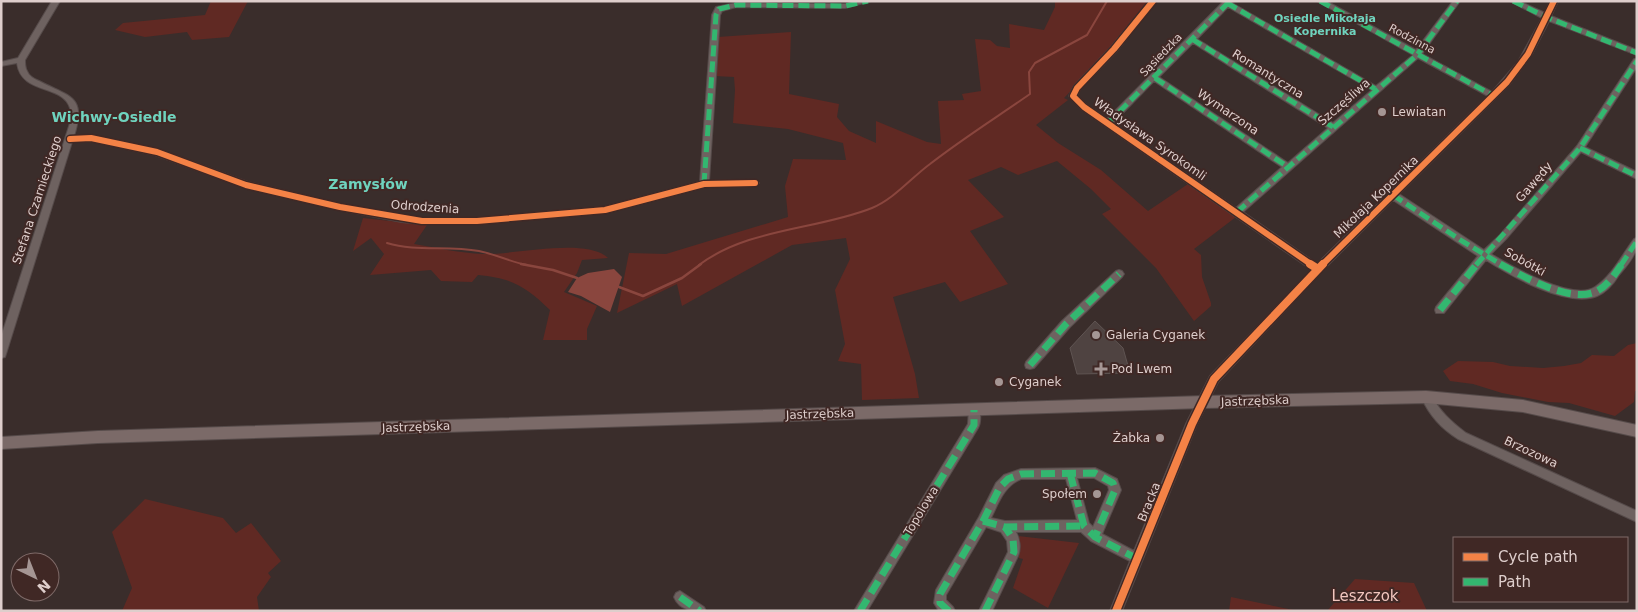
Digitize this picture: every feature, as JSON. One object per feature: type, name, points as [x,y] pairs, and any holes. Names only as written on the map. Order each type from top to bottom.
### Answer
[{"type":"main road","name":"Jastrzębska","points":[[1,443],[98,437],[1204,402],[1426,397],[1523,406],[1568,414],[1637,431]]},
{"type":"street","points":[[1,64],[21,60],[56,1]]},
{"type":"street","points":[[704,184],[716,15],[719,9],[736,5],[845,6],[868,1]]},
{"type":"street","name":"Władysława Syrokomli","points":[[1153,1],[1114,49],[1077,88],[1073,96],[1077,102],[1318,268]]},
{"type":"street","name":"Szczęśliwa","points":[[1237,212],[1417,55],[1457,1]]},
{"type":"street","points":[[1513,1],[1546,17],[1637,53]]},
{"type":"street","name":"Mikołaja Kopernika","points":[[1204,402],[1214,380],[1230,361],[1318,268],[1494,96],[1517,71],[1554,1]]},
{"type":"street","points":[[1228,2],[1377,90]]},
{"type":"street","name":"Sąsiedzka","points":[[1108,123],[1155,78],[1228,2]]},
{"type":"street","name":"Rodzinna","points":[[1324,2],[1494,96]]},
{"type":"street","name":"Romantyczna","points":[[1192,39],[1333,127]]},
{"type":"street","name":"Stefana Czarnieckiego","points":[[1,354],[75,120],[74,105],[63,95],[25,77],[21,70],[21,60]]},
{"type":"street","name":"Gawędy","points":[[1440,310],[1485,254],[1502,238],[1580,148],[1637,61]]},
{"type":"street","name":"Wymarzona","points":[[1155,78],[1288,167]]},
{"type":"street","name":"Odrodzenia","points":[[70,139],[91,138],[157,152],[246,185],[384,216],[422,221],[477,222],[605,210],[704,184],[755,183]]},
{"type":"street","points":[[1580,148],[1637,176]]},
{"type":"street","name":"Sobótki","points":[[1393,195],[1485,254],[1541,286],[1581,296],[1594,293],[1606,286],[1637,241]]},
{"type":"street","points":[[1030,365],[1066,324],[1119,274]]},
{"type":"street","name":"Brzozowa","points":[[1426,397],[1435,413],[1446,425],[1462,436],[1522,462],[1637,517]]},
{"type":"street","name":"Bracka","points":[[1116,611],[1192,424],[1204,402]]},
{"type":"street","name":"Topolowa","points":[[860,611],[974,425],[974,410]]},
{"type":"street","points":[[948,611],[940,603],[940,594],[983,521],[1000,487],[1008,479],[1021,474],[1095,472],[1113,483],[1115,490],[1095,537]]},
{"type":"street","points":[[1070,473],[1084,526],[1095,537],[1138,559]]},
{"type":"street","points":[[983,521],[1004,527],[1084,526]]},
{"type":"street","points":[[985,611],[1014,552],[1014,539],[1004,527]]},
{"type":"street","points":[[680,597],[700,611]]},
{"type":"green space","points":[[211,1],[248,1],[229,37],[192,40],[187,32],[145,37],[115,30],[123,23],[205,15]]},
{"type":"green space","points":[[1055,1],[1150,1],[1106,55],[1064,98],[1068,100],[1036,125],[1058,143],[1101,170],[1148,211],[1188,184],[1236,217],[1194,249],[1201,255],[1202,277],[1211,306],[1194,321],[1156,268],[1102,214],[1111,209],[1091,189],[1057,161],[1018,175],[1001,167],[968,180],[1004,217],[970,231],[1008,284],[960,302],[945,282],[893,297],[915,374],[919,398],[862,400],[861,364],[838,361],[845,344],[835,290],[850,259],[846,238],[792,245],[682,306],[677,284],[617,313],[629,253],[666,254],[788,217],[785,186],[793,159],[846,160],[843,143],[788,129],[733,123],[734,77],[715,76],[718,37],[791,32],[789,94],[839,104],[837,117],[849,131],[876,143],[876,121],[927,142],[941,144],[938,101],[964,100],[962,94],[981,91],[975,39],[990,40],[997,46],[1010,48],[1009,24],[1044,30],[1055,7]]},
{"type":"green space","points":[[363,218],[427,225],[414,244],[457,251],[497,254],[549,248],[567,248],[598,252],[608,258],[582,260],[577,273],[564,292],[597,306],[587,329],[587,340],[543,340],[550,310],[526,290],[500,278],[478,275],[472,282],[441,281],[431,270],[370,275],[384,254],[371,238],[353,251]]},
{"type":"green space","points":[[1637,343],[1637,391],[1635,391],[1634,402],[1615,416],[1569,403],[1548,402],[1502,393],[1473,384],[1450,381],[1443,371],[1458,361],[1493,362],[1510,366],[1543,368],[1564,366],[1581,363],[1592,355],[1614,356],[1628,345]]},
{"type":"green space","points":[[145,499],[223,518],[236,533],[251,523],[281,561],[268,573],[271,577],[257,597],[259,611],[122,611],[132,588],[112,532]]},
{"type":"green space","points":[[1018,536],[1079,543],[1048,608],[1013,588],[1023,559],[1019,558]]},
{"type":"green space","name":"Leszczok","points":[[1355,579],[1414,583],[1427,611],[1327,611]]},
{"type":"green space","name":"Leszczok","points":[[1231,597],[1298,611],[1229,611]]},
{"type":"shaded area","points":[[614,269],[622,277],[610,312],[581,296],[568,292],[577,278],[588,273]]},
{"type":"building","name":"Galeria Cyganek","points":[[1095,321],[1123,348],[1130,373],[1077,374],[1070,348]]},
{"type":"waterway","points":[[699,265],[718,253],[739,244],[783,231],[851,215],[872,208],[888,199],[942,155],[1030,94],[1029,72],[1035,63],[1087,35],[1107,1]]},
{"type":"waterway","points":[[387,243],[421,248],[467,249],[527,265]]},
{"type":"waterway","points":[[521,264],[553,270],[577,278]]},
{"type":"waterway","points":[[619,287],[643,296],[682,278],[701,264]]},
{"type":"marked path","points":[[704,184],[716,15],[719,9],[736,5],[845,6],[868,1]]},
{"type":"marked path","points":[[1108,123],[1230,1]]},
{"type":"marked path","points":[[1320,1],[1494,96]]},
{"type":"marked path","points":[[1237,212],[1417,55],[1457,1]]},
{"type":"marked path","points":[[1513,1],[1546,17],[1637,53]]},
{"type":"marked path","points":[[1227,3],[1377,90]]},
{"type":"marked path","points":[[1192,39],[1333,127]]},
{"type":"marked path","points":[[1440,310],[1485,254],[1503,237],[1580,148],[1637,61]]},
{"type":"marked path","points":[[1155,78],[1288,167]]},
{"type":"marked path","points":[[1580,148],[1637,176]]},
{"type":"marked path","points":[[1393,195],[1462,241],[1522,276],[1550,288],[1575,295],[1594,293],[1606,284],[1618,270],[1637,241]]},
{"type":"marked path","points":[[1030,365],[1066,324],[1119,274]]},
{"type":"marked path","points":[[860,611],[974,425],[974,410]]},
{"type":"marked path","points":[[1070,473],[1084,526],[1095,537],[1138,559]]},
{"type":"marked path","points":[[949,611],[940,603],[940,594],[983,521],[1000,487],[1008,479],[1021,474],[1095,473],[1113,483],[1115,490],[1095,537]]},
{"type":"marked path","points":[[983,521],[1005,527],[1084,526]]},
{"type":"marked path","points":[[985,611],[1014,552],[1013,539],[1005,527]]},
{"type":"marked path","points":[[680,597],[700,611]]},
{"type":"cycle path","points":[[1153,1],[1114,49],[1077,88],[1073,96],[1084,107],[1318,269]]},
{"type":"cycle path","points":[[1116,611],[1192,424],[1214,379],[1318,269],[1507,82],[1528,54],[1554,1]]},
{"type":"cycle path","points":[[70,139],[91,138],[157,152],[246,185],[340,207],[422,221],[477,221],[605,210],[704,184],[755,183]]},
{"type":"place","name":"Lewiatan","points":[[1382,112]]},
{"type":"place","name":"Galeria Cyganek","points":[[1096,335]]},
{"type":"place","name":"Pod Lwem","points":[[1101,369]]},
{"type":"place","name":"Cyganek","points":[[999,382]]},
{"type":"place","name":"Żabka","points":[[1160,438]]},
{"type":"place","name":"Społem","points":[[1097,494]]},
{"type":"district","name":"Osiedle Mikołaja Kopernika","points":[[1325,24]]},
{"type":"district","name":"Wichwy-Osiedle","points":[[114,117]]},
{"type":"district","name":"Zamysłów","points":[[368,184]]}]
